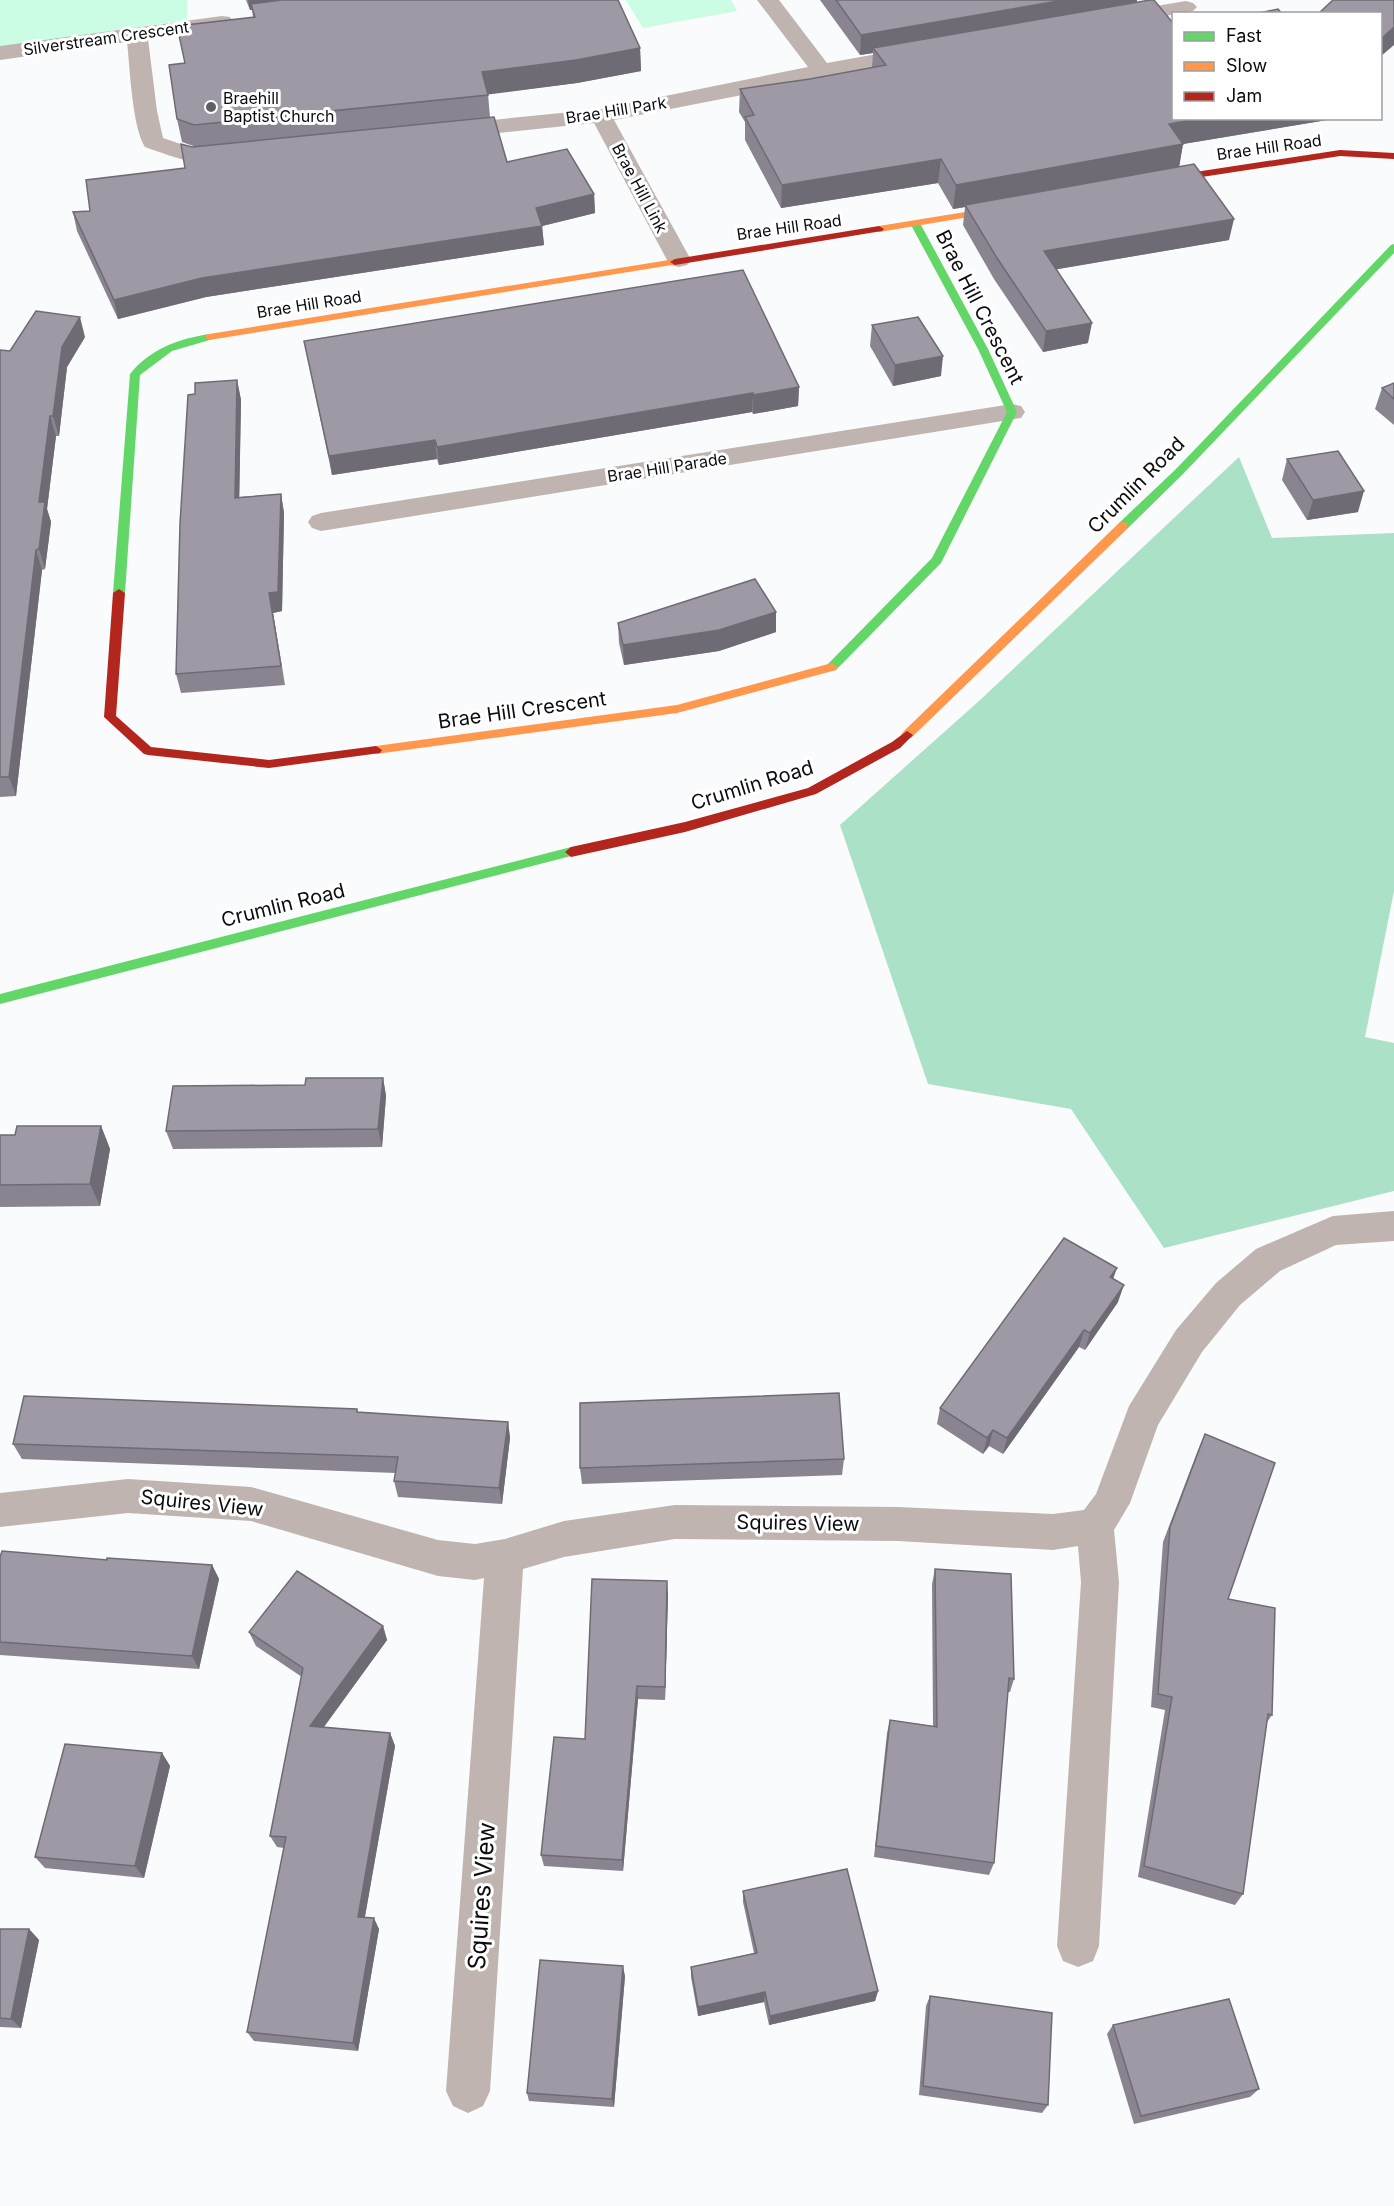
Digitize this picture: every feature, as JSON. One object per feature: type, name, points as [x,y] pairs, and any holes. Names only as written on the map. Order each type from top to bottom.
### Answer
[{"type":"street","points":[[768,0],[822,70]]},
{"type":"street","points":[[1104,21],[1186,7]]},
{"type":"street","name":"Silverstream Crescent","points":[[0,53],[242,19]]},
{"type":"street","points":[[137,33],[146,111],[153,142],[196,157],[244,152]]},
{"type":"street","name":"Brae Hill Park","points":[[434,133],[601,116],[822,70],[940,50]]},
{"type":"street","name":"Brae Hill Link","points":[[601,116],[679,260]]},
{"type":"street","name":"Brae Hill Road","points":[[1144,184],[1340,153],[1394,156]]},
{"type":"street","name":"Brae Hill Road","points":[[190,340],[679,260],[916,225],[1018,206]]},
{"type":"street","name":"Brae Hill Crescent","points":[[190,340],[155,354],[135,374],[110,717],[148,751],[269,764],[677,709],[832,667],[937,560],[1012,412],[982,349],[916,225]]},
{"type":"street","name":"Crumlin Road","points":[[0,999],[553,856],[685,827],[812,791],[896,745],[1179,472],[1394,247]]},
{"type":"street","name":"Brae Hill Parade","points":[[321,522],[1012,412]]},
{"type":"street","points":[[1078,1946],[1100,1582],[1095,1526],[1111,1503],[1142,1418],[1189,1341],[1228,1294],[1268,1260],[1333,1231],[1394,1226]]},
{"type":"street","name":"Squires View","points":[[0,1510],[129,1496],[251,1504],[438,1558],[475,1562],[505,1557],[564,1539],[675,1521],[898,1524],[1053,1532],[1095,1526]]},
{"type":"street","name":"Squires View","points":[[468,2091],[505,1557]]},
{"type":"green space","points":[[0,0],[187,0],[187,20],[0,47]]},
{"type":"green space","points":[[626,0],[731,0],[737,11],[643,28]]},
{"type":"green space","points":[[1239,457],[1272,538],[1394,533],[1394,891],[1365,1037],[1394,1043],[1394,1191],[1164,1248],[1071,1109],[928,1084],[840,825],[979,701]]},
{"type":"building","points":[[282,0],[618,0],[640,48],[576,60],[482,72],[488,95],[194,125],[177,119],[169,65],[185,63],[177,26],[255,17],[251,4]]},
{"type":"building","points":[[836,0],[1064,0],[861,35]]},
{"type":"building","points":[[1154,0],[1172,22],[1172,120],[1192,120],[1169,124],[1183,144],[956,185],[941,159],[782,185],[745,117],[754,115],[740,89],[886,65],[873,48]]},
{"type":"building","points":[[1333,0],[1394,0],[1394,27],[1382,38],[1382,12],[1320,12]]},
{"type":"building","points":[[1278,9],[1280,12],[1264,12]]},
{"type":"building","points":[[494,117],[507,162],[567,149],[594,194],[536,208],[542,226],[202,278],[114,300],[73,212],[90,211],[86,180],[185,168],[181,144],[192,147]]},
{"type":"building","points":[[1194,164],[1234,219],[1044,251],[1092,323],[1046,331],[965,205]]},
{"type":"building","points":[[743,270],[799,387],[437,447],[435,440],[329,456],[304,341]]},
{"type":"building","points":[[36,311],[80,317],[62,347],[53,416],[50,416],[39,502],[45,502],[39,549],[36,550],[9,777],[0,777],[0,350],[10,351]]},
{"type":"building","points":[[918,317],[943,356],[895,365],[872,325]]},
{"type":"building","points":[[237,380],[235,498],[281,494],[278,592],[269,593],[281,666],[176,674],[180,524],[188,395],[195,394],[195,383]]},
{"type":"building","points":[[1394,383],[1394,399],[1382,388]]},
{"type":"building","points":[[1338,451],[1364,491],[1313,500],[1287,459]]},
{"type":"building","points":[[755,579],[776,612],[719,630],[623,645],[618,623]]},
{"type":"building","points":[[306,1078],[383,1078],[378,1129],[166,1131],[173,1086],[305,1085]]},
{"type":"building","points":[[17,1126],[101,1126],[90,1184],[0,1185],[0,1135],[15,1135]]},
{"type":"building","points":[[1064,1238],[1117,1268],[1110,1277],[1124,1285],[1090,1333],[1084,1330],[1007,1438],[993,1430],[987,1438],[940,1408]]},
{"type":"building","points":[[839,1393],[844,1459],[580,1468],[580,1403]]},
{"type":"building","points":[[24,1396],[357,1409],[357,1412],[508,1422],[499,1488],[394,1481],[398,1457],[13,1444]]},
{"type":"building","points":[[1205,1434],[1275,1463],[1228,1599],[1275,1608],[1272,1715],[1268,1714],[1243,1894],[1144,1866],[1172,1697],[1158,1694],[1170,1527]]},
{"type":"building","points":[[2,1551],[107,1560],[107,1558],[212,1565],[192,1656],[0,1642],[0,1557]]},
{"type":"building","points":[[935,1569],[1011,1574],[1014,1679],[1009,1678],[994,1863],[876,1846],[890,1720],[937,1727]]},
{"type":"building","points":[[297,1571],[383,1626],[310,1726],[390,1733],[358,1917],[374,1918],[353,2043],[247,2032],[286,1837],[270,1836],[303,1668],[249,1632]]},
{"type":"building","points":[[592,1579],[667,1581],[665,1687],[637,1686],[622,1860],[541,1855],[554,1737],[585,1739]]},
{"type":"building","points":[[65,1744],[162,1753],[135,1866],[35,1857]]},
{"type":"building","points":[[847,1869],[878,1991],[770,2016],[765,1992],[698,2007],[691,1967],[757,1953],[743,1891]]},
{"type":"building","points":[[0,1929],[29,1929],[11,2019],[0,2018]]},
{"type":"building","points":[[540,1960],[623,1966],[612,2099],[527,2093]]},
{"type":"building","points":[[930,1996],[1052,2013],[1048,2105],[923,2086]]},
{"type":"building","points":[[1229,1999],[1259,2089],[1141,2116],[1113,2025]]},
{"type":"traffic: fast","points":[[832,667],[937,560],[1012,412],[983,349],[916,225]]},
{"type":"traffic: fast","points":[[1123,526],[1179,472],[1394,247]]},
{"type":"traffic: fast","points":[[119,593],[135,374],[168,348],[209,337]]},
{"type":"traffic: fast","points":[[0,999],[571,852]]},
{"type":"traffic: slow","points":[[879,229],[1008,208]]},
{"type":"traffic: slow","points":[[209,337],[675,262]]},
{"type":"traffic: slow","points":[[907,735],[1123,526]]},
{"type":"traffic: slow","points":[[376,750],[677,709],[832,667]]},
{"type":"traffic: jam","points":[[1156,181],[1340,153],[1394,156]]},
{"type":"traffic: jam","points":[[675,262],[879,229]]},
{"type":"traffic: jam","points":[[119,593],[110,717],[148,751],[269,764],[376,750]]},
{"type":"traffic: jam","points":[[571,852],[685,827],[812,791],[896,745],[907,735]]},
{"type":"place","name":"Braehill Baptist Church","points":[[211,107]]}]
